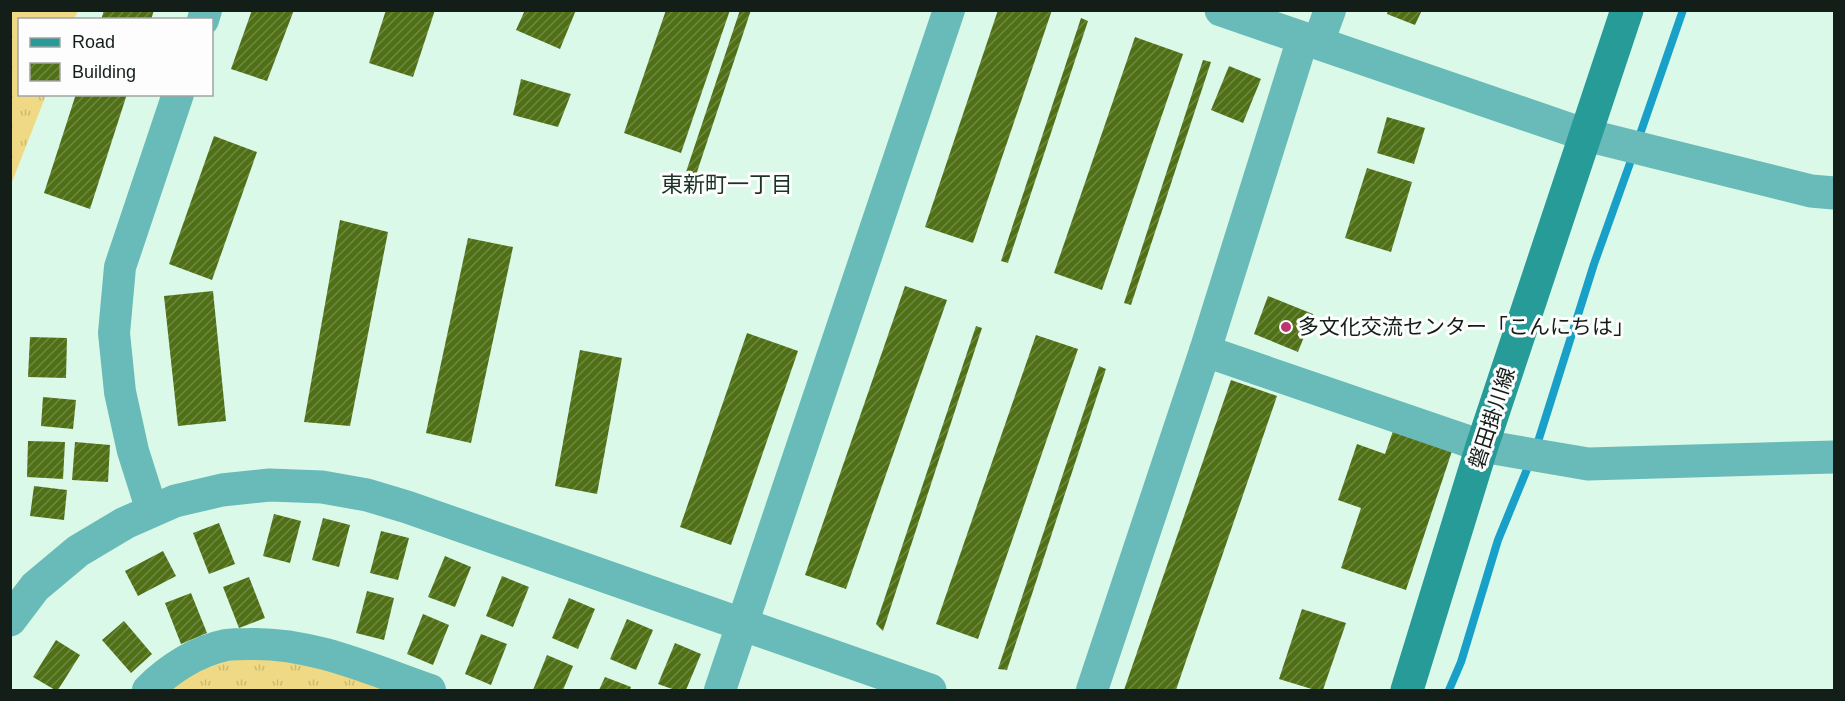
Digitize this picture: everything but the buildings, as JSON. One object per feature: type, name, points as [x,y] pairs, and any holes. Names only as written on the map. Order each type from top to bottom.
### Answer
[{"type":"main road","name":"磐田掛川線","points":[[1407,690],[1482,446],[1627,10]]},
{"type":"street","points":[[720,690],[949,10]]},
{"type":"street","points":[[1221,10],[1586,135],[1811,191],[1834,193]]},
{"type":"street","points":[[1092,690],[1311,40],[1330,10]]},
{"type":"street","points":[[152,511],[133,451],[120,392],[114,333],[120,267],[177,96]]},
{"type":"street","points":[[1205,351],[1482,446],[1588,464],[1834,457]]},
{"type":"street","points":[[10,620],[35,587],[78,550],[125,522],[175,501],[222,490],[270,485],[322,487],[367,495],[407,507],[910,687]]},
{"type":"street","points":[[148,690],[159,679],[190,658],[226,645],[271,644],[326,654],[411,687]]},
{"type":"green space","points":[[11,10],[78,11],[74,18],[18,18],[18,96],[46,96],[12,182],[10,182]]},
{"type":"green space","points":[[266,644],[389,690],[148,690]]},
{"type":"waterway","points":[[1638,140],[1683,10]]},
{"type":"waterway","points":[[1536,448],[1594,264],[1634,152]]},
{"type":"waterway","points":[[1449,690],[1461,662],[1498,540],[1530,462]]},
{"type":"place","name":"多文化交流センター「こんにちは」","points":[[1286,327]]},
{"type":"district","name":"東新町一丁目","points":[[727,184]]}]
